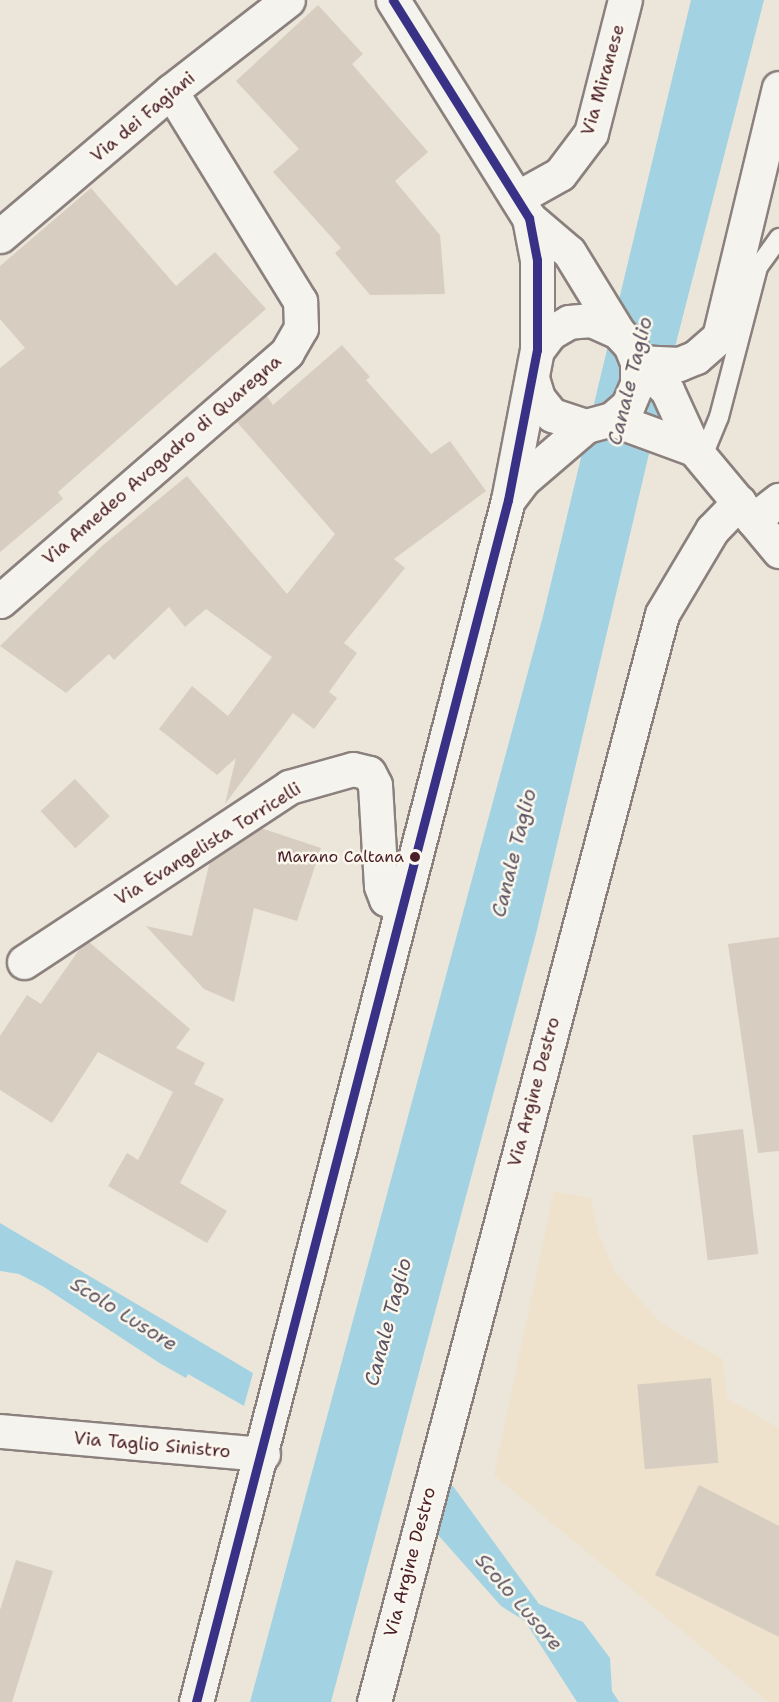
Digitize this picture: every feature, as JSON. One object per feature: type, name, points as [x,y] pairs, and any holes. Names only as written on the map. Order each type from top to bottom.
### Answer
[{"type":"street","name":"Via dei Fagiani","points":[[0,236],[171,91],[288,0]]},
{"type":"street","points":[[393,0],[523,208],[569,252],[601,314],[630,345],[637,362],[637,384],[628,405],[589,423],[523,480],[508,500]]},
{"type":"street","name":"Via Miranese","points":[[523,208],[560,174],[591,133],[626,0]]},
{"type":"street","points":[[637,362],[679,364],[696,357],[719,337],[779,88]]},
{"type":"street","name":"Via Amedeo Avogadro di Quaregna","points":[[0,601],[287,352],[301,328],[300,301],[171,91]]},
{"type":"street","points":[[523,208],[537,260],[534,364],[538,398],[552,415],[698,453]]},
{"type":"street","points":[[196,1702],[263,1454],[402,904],[508,500],[534,364],[560,328],[601,314]]},
{"type":"street","points":[[637,362],[667,390],[698,453],[779,551]]},
{"type":"street","name":"Via Argine Destro","points":[[374,1702],[662,614],[712,530],[746,511],[779,500]]},
{"type":"street","name":"Via Evangelista Torricelli","points":[[24,962],[289,787],[353,769],[369,773],[375,784],[381,886],[386,899],[402,904]]},
{"type":"street","name":"Via Taglio Sinistro","points":[[0,1431],[263,1454]]},
{"type":"lane","points":[[698,453],[720,417],[758,267],[779,238]]},
{"type":"shaded area","points":[[554,1191],[591,1198],[598,1233],[615,1272],[662,1324],[723,1359],[727,1398],[779,1428],[779,1702],[768,1702],[494,1475]]},
{"type":"water","name":"Canale Taglio","points":[[691,0],[764,0],[664,390],[536,934],[331,1702],[250,1702],[543,616]]},
{"type":"water","name":"Scolo Lusore","points":[[0,1223],[253,1373],[244,1406],[188,1374],[186,1378],[161,1364],[44,1287],[19,1274],[0,1271]]},
{"type":"water","name":"Scolo Lusore","points":[[453,1486],[539,1604],[583,1622],[610,1658],[612,1691],[619,1702],[577,1702],[525,1621],[501,1606],[431,1527],[441,1487]]},
{"type":"building","points":[[318,5],[363,54],[352,64],[428,152],[395,181],[440,235],[445,294],[370,295],[335,253],[341,248],[273,172],[299,149],[236,81]]},
{"type":"building","points":[[91,188],[176,286],[215,252],[266,309],[58,492],[63,499],[0,552],[0,368],[25,348],[0,319],[0,266]]},
{"type":"building","points":[[342,345],[370,377],[366,380],[431,454],[450,441],[486,491],[394,559],[405,568],[344,643],[357,653],[329,692],[337,698],[314,729],[293,713],[225,804],[236,758],[217,775],[159,729],[192,686],[228,716],[272,657],[206,609],[185,627],[169,607],[114,660],[109,654],[66,693],[0,646],[102,546],[187,476],[287,594],[335,534],[236,421],[266,395],[273,405]]},
{"type":"building","points":[[75,779],[110,816],[75,848],[41,811]]},
{"type":"building","points":[[261,828],[321,848],[297,921],[254,908],[234,1002],[204,989],[146,926],[192,936],[210,861]]},
{"type":"building","points":[[779,937],[779,1151],[758,1153],[728,944]]},
{"type":"building","points":[[89,942],[190,1029],[176,1048],[205,1063],[194,1084],[224,1099],[180,1183],[227,1211],[207,1243],[108,1186],[127,1153],[138,1160],[173,1092],[98,1052],[52,1123],[0,1090],[0,1036],[27,995],[41,1004],[81,947]]},
{"type":"building","points":[[743,1129],[758,1254],[708,1260],[692,1135]]},
{"type":"building","points":[[711,1378],[718,1463],[645,1469],[637,1384]]},
{"type":"building","points":[[699,1485],[779,1526],[779,1637],[655,1575]]},
{"type":"building","points":[[16,1560],[53,1571],[12,1702],[0,1702],[0,1610]]},
{"type":"transit line","points":[[196,1702],[508,500],[537,350],[537,260],[529,218],[393,0]]},
{"type":"place","name":"Marano Caltana","points":[[415,857]]}]
